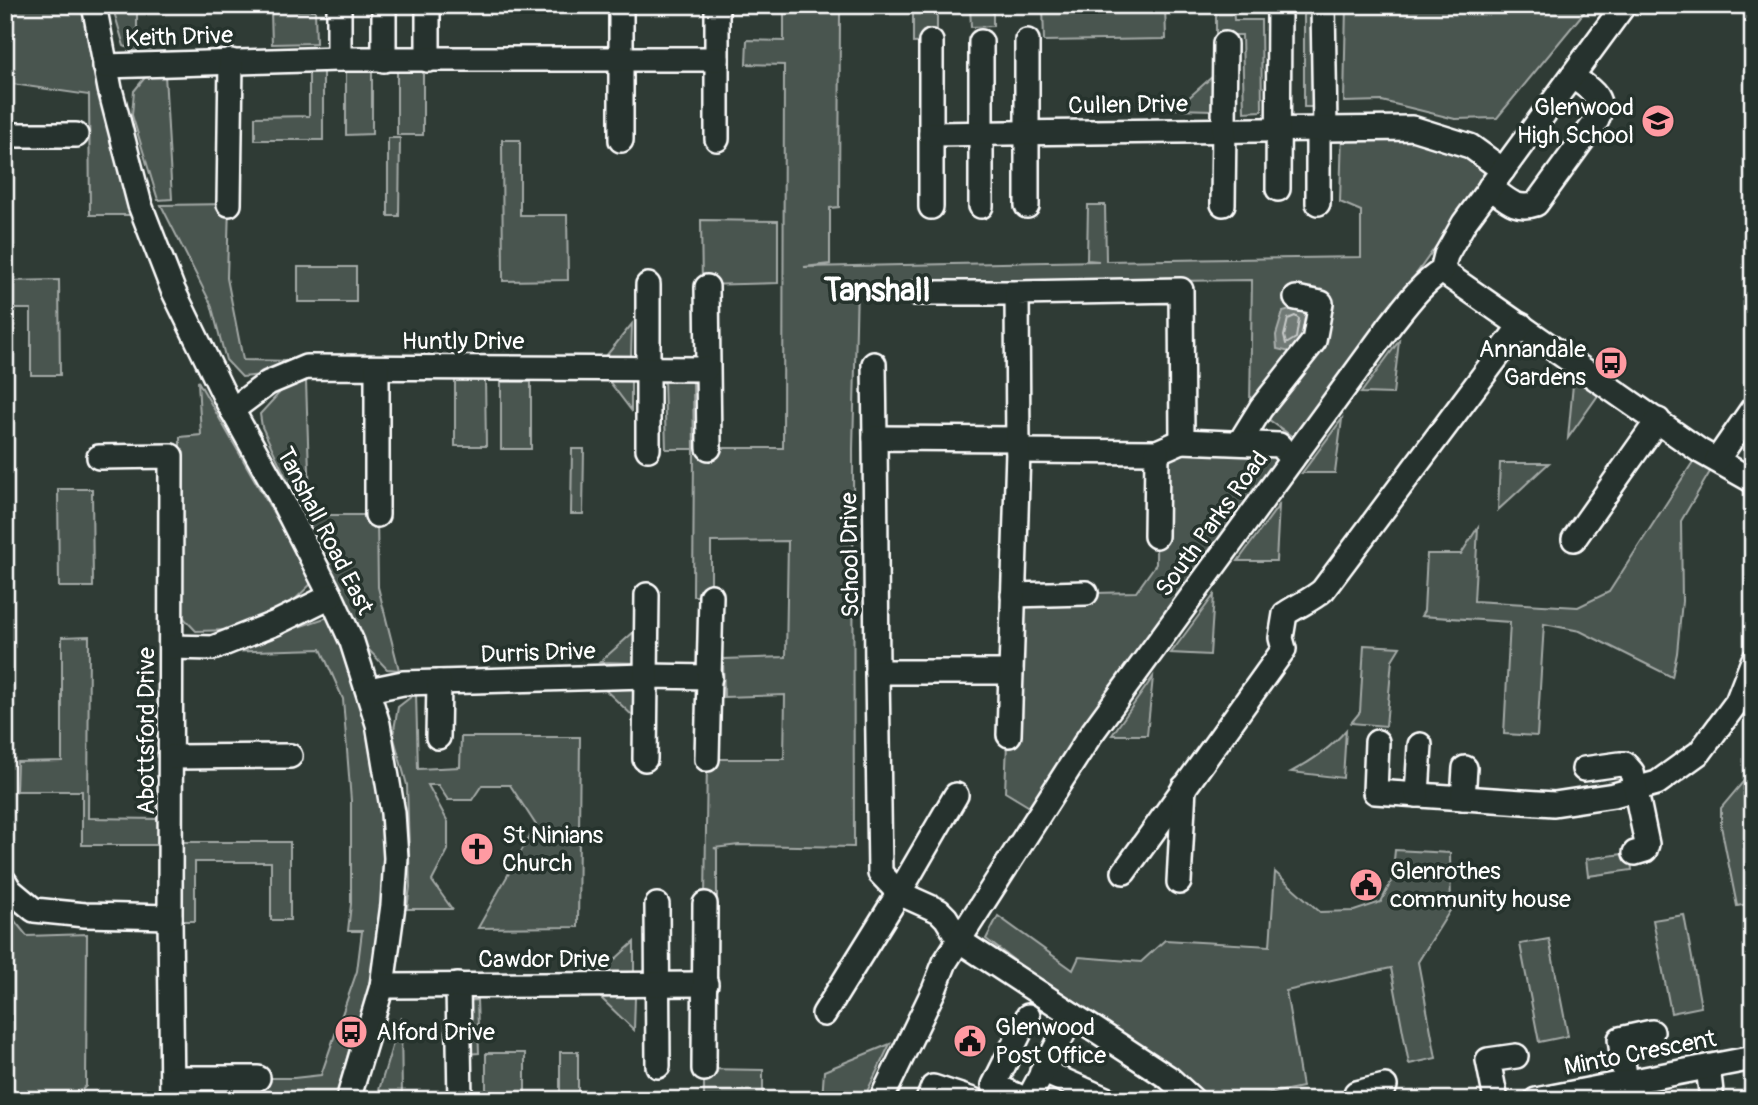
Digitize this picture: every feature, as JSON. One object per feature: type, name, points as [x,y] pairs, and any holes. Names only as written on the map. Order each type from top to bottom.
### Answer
[{"type":"street","name":"Tanshall Road East","points":[[94,5],[105,66],[140,205],[173,290],[232,410],[331,596],[352,642],[369,691],[386,763],[396,858],[393,905],[382,986],[349,1095]]},
{"type":"street","points":[[339,5],[339,59]]},
{"type":"street","points":[[384,5],[384,60]]},
{"type":"street","points":[[428,5],[428,60]]},
{"type":"street","points":[[621,5],[621,141]]},
{"type":"street","points":[[717,5],[717,139]]},
{"type":"street","points":[[1278,188],[1279,5]]},
{"type":"street","points":[[1318,203],[1323,5]]},
{"type":"street","points":[[1624,5],[1453,239],[1442,271],[1658,421],[1753,481]]},
{"type":"street","points":[[1027,41],[1027,206]]},
{"type":"street","points":[[981,42],[981,206]]},
{"type":"street","points":[[931,43],[931,206]]},
{"type":"street","points":[[1223,204],[1226,44]]},
{"type":"street","name":"Keith Drive","points":[[105,66],[339,59],[718,59]]},
{"type":"street","points":[[229,204],[231,61]]},
{"type":"street","name":"Cullen Drive","points":[[931,134],[1412,128],[1470,146],[1513,203],[1525,208],[1536,204],[1597,120],[1601,110],[1597,95],[1573,77]]},
{"type":"street","points":[[5,135],[76,135]]},
{"type":"street","name":"South Parks Road","points":[[881,1100],[945,962],[1089,737],[1391,324],[1416,292],[1442,271]]},
{"type":"street","points":[[648,285],[648,449]]},
{"type":"street","points":[[706,287],[709,448]]},
{"type":"street","points":[[915,293],[1181,290],[1182,441]]},
{"type":"street","points":[[1009,735],[1018,445],[1017,293]]},
{"type":"street","points":[[1240,442],[1261,408],[1314,341],[1321,303],[1296,298]]},
{"type":"street","points":[[1124,872],[1284,649],[1281,638],[1285,614],[1323,590],[1521,325]]},
{"type":"street","name":"School Drive","points":[[874,364],[880,873],[899,893]]},
{"type":"street","name":"Huntly Drive","points":[[232,410],[268,383],[306,368],[706,369]]},
{"type":"street","points":[[377,368],[377,514]]},
{"type":"street","points":[[1717,460],[1749,410],[1753,408]]},
{"type":"street","points":[[1574,539],[1658,421]]},
{"type":"street","points":[[875,438],[1157,452],[1182,441],[1240,442],[1279,444],[1292,459]]},
{"type":"street","points":[[1156,536],[1157,452]]},
{"type":"street","name":"Abottsford Drive","points":[[99,457],[171,456],[172,1089],[258,1078]]},
{"type":"street","points":[[1013,595],[1086,593]]},
{"type":"street","points":[[645,759],[647,595]]},
{"type":"street","points":[[172,647],[213,648],[276,623],[331,596]]},
{"type":"street","points":[[707,759],[711,596]]},
{"type":"street","points":[[1377,742],[1375,792],[1554,804],[1614,795],[1657,783],[1700,752],[1737,702],[1753,661]]},
{"type":"street","points":[[877,673],[1011,672]]},
{"type":"street","name":"Durris Drive","points":[[369,691],[403,683],[646,676],[709,677]]},
{"type":"street","points":[[438,737],[439,682]]},
{"type":"street","points":[[1417,795],[1420,745]]},
{"type":"street","points":[[172,757],[290,756]]},
{"type":"street","points":[[1584,769],[1625,764],[1632,772],[1647,847],[1635,853]]},
{"type":"street","points":[[1463,798],[1465,768]]},
{"type":"street","points":[[1179,882],[1184,787]]},
{"type":"street","points":[[824,1014],[956,795]]},
{"type":"street","points":[[5,882],[10,890],[34,910],[85,915],[170,917]]},
{"type":"street","points":[[899,893],[939,911],[960,941],[1169,1078],[1193,1100]]},
{"type":"street","points":[[704,1069],[705,904]]},
{"type":"street","points":[[657,905],[658,1066]]},
{"type":"street","name":"Cawdor Drive","points":[[382,986],[706,984]]},
{"type":"street","points":[[458,985],[460,1100]]},
{"type":"street","points":[[1028,1016],[993,1085],[1027,1100],[1073,1016]]},
{"type":"street","points":[[1626,1083],[1620,1039],[1652,1032]]},
{"type":"street","points":[[1496,1100],[1488,1060],[1516,1056]]},
{"type":"street","name":"Minto Crescent","points":[[1536,1100],[1572,1096],[1753,1058]]},
{"type":"street","points":[[1708,1067],[1712,1100]]},
{"type":"street","points":[[1042,1071],[1108,1100]]},
{"type":"street","points":[[1357,1100],[1356,1093],[1385,1086]]},
{"type":"street","points":[[928,1100],[933,1087],[973,1100]]},
{"type":"shaded area","points":[[5,5],[88,5],[134,215],[90,215],[89,95],[5,83]]},
{"type":"shaded area","points":[[112,5],[137,5],[137,52],[124,46]]},
{"type":"shaded area","points":[[913,5],[937,5],[937,42],[913,43]]},
{"type":"shaded area","points":[[970,5],[993,5],[993,26],[971,27]]},
{"type":"shaded area","points":[[1043,5],[1165,5],[1166,39],[1044,41]]},
{"type":"shaded area","points":[[1216,5],[1233,5],[1234,20],[1261,20],[1262,111],[1244,112],[1242,35],[1216,35]]},
{"type":"shaded area","points":[[1304,5],[1319,5],[1319,107],[1304,107]]},
{"type":"shaded area","points":[[1346,5],[1590,5],[1497,118],[1455,119],[1382,101],[1344,102]]},
{"type":"shaded area","points":[[315,10],[316,43],[272,44],[271,11]]},
{"type":"shaded area","points":[[784,13],[840,13],[839,207],[830,208],[830,264],[804,267],[1099,261],[1087,260],[1088,205],[1105,205],[1106,261],[1361,257],[1361,211],[1340,202],[1342,129],[1412,128],[1488,160],[1480,185],[1297,440],[1250,406],[1252,280],[857,285],[853,449],[854,847],[739,845],[714,848],[717,849],[717,901],[705,900],[707,759],[784,759],[785,695],[724,697],[723,659],[786,657],[788,541],[711,542],[711,596],[693,596],[694,449],[666,449],[664,379],[693,379],[694,448],[783,448],[784,65],[746,64],[747,40],[784,41]]},
{"type":"shaded area","points":[[346,65],[372,65],[372,134],[346,135]]},
{"type":"shaded area","points":[[397,65],[423,65],[423,135],[397,135]]},
{"type":"shaded area","points":[[309,69],[323,69],[323,140],[255,140],[255,117],[309,116]]},
{"type":"shaded area","points":[[165,74],[172,199],[158,200],[132,115],[134,91],[147,75]]},
{"type":"shaded area","points":[[1214,75],[1213,110],[1176,109]]},
{"type":"shaded area","points":[[388,138],[400,138],[399,216],[388,216]]},
{"type":"shaded area","points":[[502,140],[520,140],[520,215],[567,215],[568,280],[503,281]]},
{"type":"shaded area","points":[[229,204],[227,278],[243,360],[292,361],[263,375],[242,377],[226,360],[211,304],[161,205]]},
{"type":"shaded area","points":[[701,220],[778,221],[778,283],[702,285]]},
{"type":"shaded area","points":[[298,267],[356,267],[356,302],[298,302]]},
{"type":"shaded area","points":[[59,280],[60,375],[31,375],[31,309],[5,309],[5,281]]},
{"type":"shaded area","points":[[632,324],[631,356],[606,356]]},
{"type":"shaded area","points":[[1399,341],[1393,394],[1361,393]]},
{"type":"shaded area","points":[[1575,363],[1606,384],[1568,438]]},
{"type":"shaded area","points":[[606,377],[631,378],[631,410]]},
{"type":"shaded area","points":[[455,378],[485,378],[486,446],[455,446]]},
{"type":"shaded area","points":[[198,381],[313,582],[283,611],[232,630],[196,631],[180,614],[180,437],[201,435]]},
{"type":"shaded area","points":[[306,381],[310,501],[322,515],[377,515],[378,587],[399,670],[387,669],[367,648],[262,427],[260,414],[281,391]]},
{"type":"shaded area","points":[[501,382],[531,382],[531,449],[501,449]]},
{"type":"shaded area","points":[[1342,419],[1335,473],[1302,473]]},
{"type":"shaded area","points":[[572,449],[584,449],[583,514],[571,514]]},
{"type":"shaded area","points":[[1700,451],[1717,460],[1681,521],[1682,601],[1672,677],[1580,631],[1544,624],[1537,736],[1504,734],[1510,622],[1421,616],[1424,611],[1427,554],[1461,554],[1478,527],[1474,601],[1578,607],[1609,592]]},
{"type":"shaded area","points":[[1157,452],[1288,454],[1033,809],[1005,792],[1013,595],[1136,592],[1156,564]]},
{"type":"shaded area","points":[[1500,463],[1549,463],[1498,510]]},
{"type":"shaded area","points":[[58,489],[92,489],[93,587],[59,587]]},
{"type":"shaded area","points":[[1279,505],[1276,561],[1238,561]]},
{"type":"shaded area","points":[[1214,595],[1210,655],[1171,653]]},
{"type":"shaded area","points":[[331,616],[374,726],[386,810],[385,924],[375,991],[357,1022],[335,1100],[258,1100],[258,1078],[321,1075],[357,971],[362,931],[348,931],[351,904],[351,801],[343,699],[321,649],[223,652]]},
{"type":"shaded area","points":[[636,630],[636,663],[600,662]]},
{"type":"shaded area","points":[[89,636],[88,818],[159,819],[159,845],[82,845],[82,791],[16,791],[17,762],[62,761],[62,637]]},
{"type":"shaded area","points":[[1364,645],[1400,647],[1392,660],[1386,726],[1351,723],[1360,712]]},
{"type":"shaded area","points":[[1153,677],[1147,735],[1112,735]]},
{"type":"shaded area","points":[[601,686],[636,686],[635,718]]},
{"type":"shaded area","points":[[416,693],[418,769],[460,767],[461,737],[580,737],[578,927],[478,928],[536,825],[510,785],[482,785],[472,800],[448,800],[438,785],[428,785],[448,822],[448,850],[432,881],[452,909],[407,909],[410,887],[407,785],[393,735],[398,707]]},
{"type":"shaded area","points":[[1346,730],[1343,778],[1291,772],[1320,754]]},
{"type":"shaded area","points":[[1753,770],[1753,903],[1737,906],[1721,826],[1721,808]]},
{"type":"shaded area","points":[[183,842],[290,842],[290,920],[271,920],[271,862],[195,862],[195,921],[183,921]]},
{"type":"shaded area","points":[[1395,850],[1450,853],[1451,909],[1418,962],[1436,1058],[1409,1064],[1391,968],[1286,991],[1302,1087],[1259,1096],[1259,1100],[1199,1100],[986,939],[998,916],[1073,970],[1079,957],[1141,962],[1165,940],[1270,946],[1275,872],[1320,912],[1354,911],[1381,902],[1392,880]]},
{"type":"shaded area","points":[[1630,853],[1632,870],[1588,876],[1586,859]]},
{"type":"shaded area","points":[[5,909],[27,936],[87,934],[86,1086],[71,1100],[5,1100]]},
{"type":"shaded area","points":[[1684,915],[1701,1007],[1671,1013],[1653,920]]},
{"type":"shaded area","points":[[1549,939],[1568,1036],[1539,1042],[1520,944]]},
{"type":"shaded area","points":[[634,942],[634,974],[599,974]]},
{"type":"shaded area","points":[[600,997],[635,998],[634,1030]]},
{"type":"shaded area","points":[[477,1000],[479,1053],[467,1054],[465,1001]]},
{"type":"shaded area","points":[[401,1017],[402,1100],[376,1100]]},
{"type":"shaded area","points":[[890,1044],[863,1100],[822,1100],[824,1071]]},
{"type":"shaded area","points":[[560,1052],[578,1052],[578,1100],[560,1100]]},
{"type":"shaded area","points":[[486,1053],[525,1053],[525,1100],[498,1100],[498,1095],[486,1095]]},
{"type":"shaded area","points":[[704,1069],[763,1070],[763,1100],[704,1100]]},
{"type":"water","points":[[1297,308],[1306,313],[1302,340],[1290,352],[1277,349],[1276,335],[1283,312]]},
{"type":"place","name":"Glenwood High School","points":[[1658,121]]},
{"type":"place","name":"Annandale Gardens","points":[[1611,363]]},
{"type":"place","name":"St Ninians Church","points":[[477,849]]},
{"type":"place","name":"Glenrothes community house","points":[[1366,885]]},
{"type":"place","name":"Alford Drive","points":[[351,1032]]},
{"type":"place","name":"Glenwood Post Office","points":[[970,1041]]},
{"type":"district","name":"Tanshall","points":[[877,291]]}]
